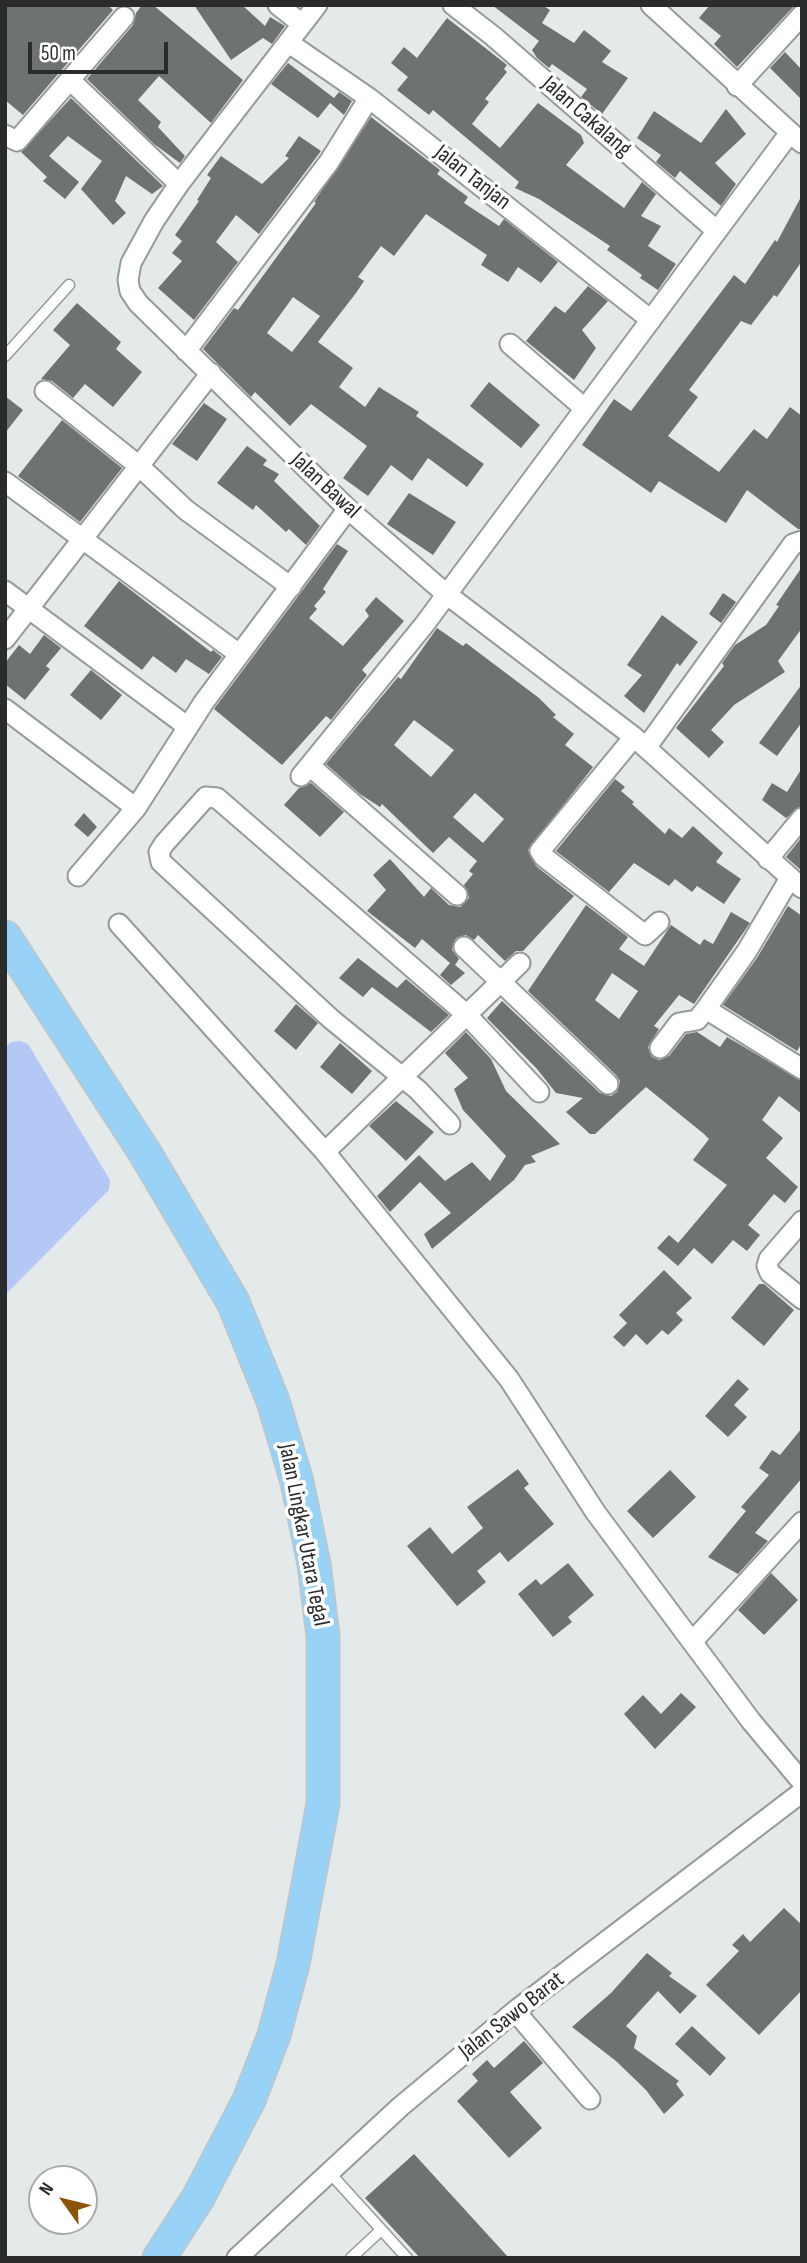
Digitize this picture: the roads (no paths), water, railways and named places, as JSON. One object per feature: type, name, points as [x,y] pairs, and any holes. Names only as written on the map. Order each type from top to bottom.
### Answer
[{"type":"highway","name":"Jalan Lingkar Utara Tegal","points":[[5,937],[145,1153],[233,1302],[274,1401],[291,1461],[314,1564],[323,1636],[323,1804],[293,1964],[274,2035],[249,2100],[198,2198],[159,2258]]},
{"type":"street","points":[[278,5],[302,24]]},
{"type":"street","name":"Jalan Bawal","points":[[317,5],[179,184],[136,250],[128,280],[138,303],[186,351],[206,380],[348,509],[440,599],[640,743],[768,859],[787,890]]},
{"type":"street","name":"Jalan Cakalang","points":[[453,5],[493,36],[717,231]]},
{"type":"street","points":[[457,895],[305,771],[424,625],[440,599],[717,231],[795,139],[652,6]]},
{"type":"street","points":[[737,86],[802,15]]},
{"type":"street","points":[[5,135],[17,141],[124,17]]},
{"type":"street","name":"Jalan Tanjan","points":[[289,43],[369,98],[651,320]]},
{"type":"street","points":[[70,80],[179,184]]},
{"type":"street","points":[[186,351],[329,162],[369,98]]},
{"type":"street","points":[[510,344],[583,407]]},
{"type":"street","points":[[5,639],[83,542],[206,380]]},
{"type":"street","points":[[45,391],[139,466],[186,510],[291,587]]},
{"type":"street","points":[[5,482],[83,542],[239,654]]},
{"type":"street","points":[[78,876],[136,808],[239,654],[348,509]]},
{"type":"street","points":[[659,922],[645,935],[544,857],[540,850],[617,760],[640,743],[793,544],[802,541]]},
{"type":"street","points":[[5,591],[188,727]]},
{"type":"street","points":[[5,709],[136,808]]},
{"type":"street","points":[[450,1124],[403,1078],[331,1019],[161,862],[159,852],[164,844],[201,800],[210,795],[217,799],[467,1015],[539,1092]]},
{"type":"street","points":[[768,859],[802,818]]},
{"type":"street","points":[[660,1048],[679,1023],[697,1020],[706,1009],[787,890]]},
{"type":"street","points":[[119,924],[326,1152],[509,1379],[596,1513],[692,1642],[802,1782]]},
{"type":"street","points":[[464,947],[608,1084]]},
{"type":"street","points":[[326,1152],[467,1015],[500,979],[520,963]]},
{"type":"street","points":[[706,1009],[802,1069]]},
{"type":"street","points":[[802,1220],[769,1259],[767,1266],[770,1273],[802,1299]]},
{"type":"street","points":[[692,1642],[802,1522]]},
{"type":"street","name":"Jalan Sawo Barat","points":[[237,2258],[400,2107],[515,2011],[802,1792]]},
{"type":"street","points":[[515,2011],[590,2099]]},
{"type":"lane","points":[[5,356],[69,285]]},
{"type":"lane","points":[[328,2171],[407,2258]]},
{"type":"lane","points":[[351,2258],[380,2231]]},
{"type":"water","points":[[11,1042],[28,1044],[110,1180],[109,1190],[5,1295],[5,1048]]}]
